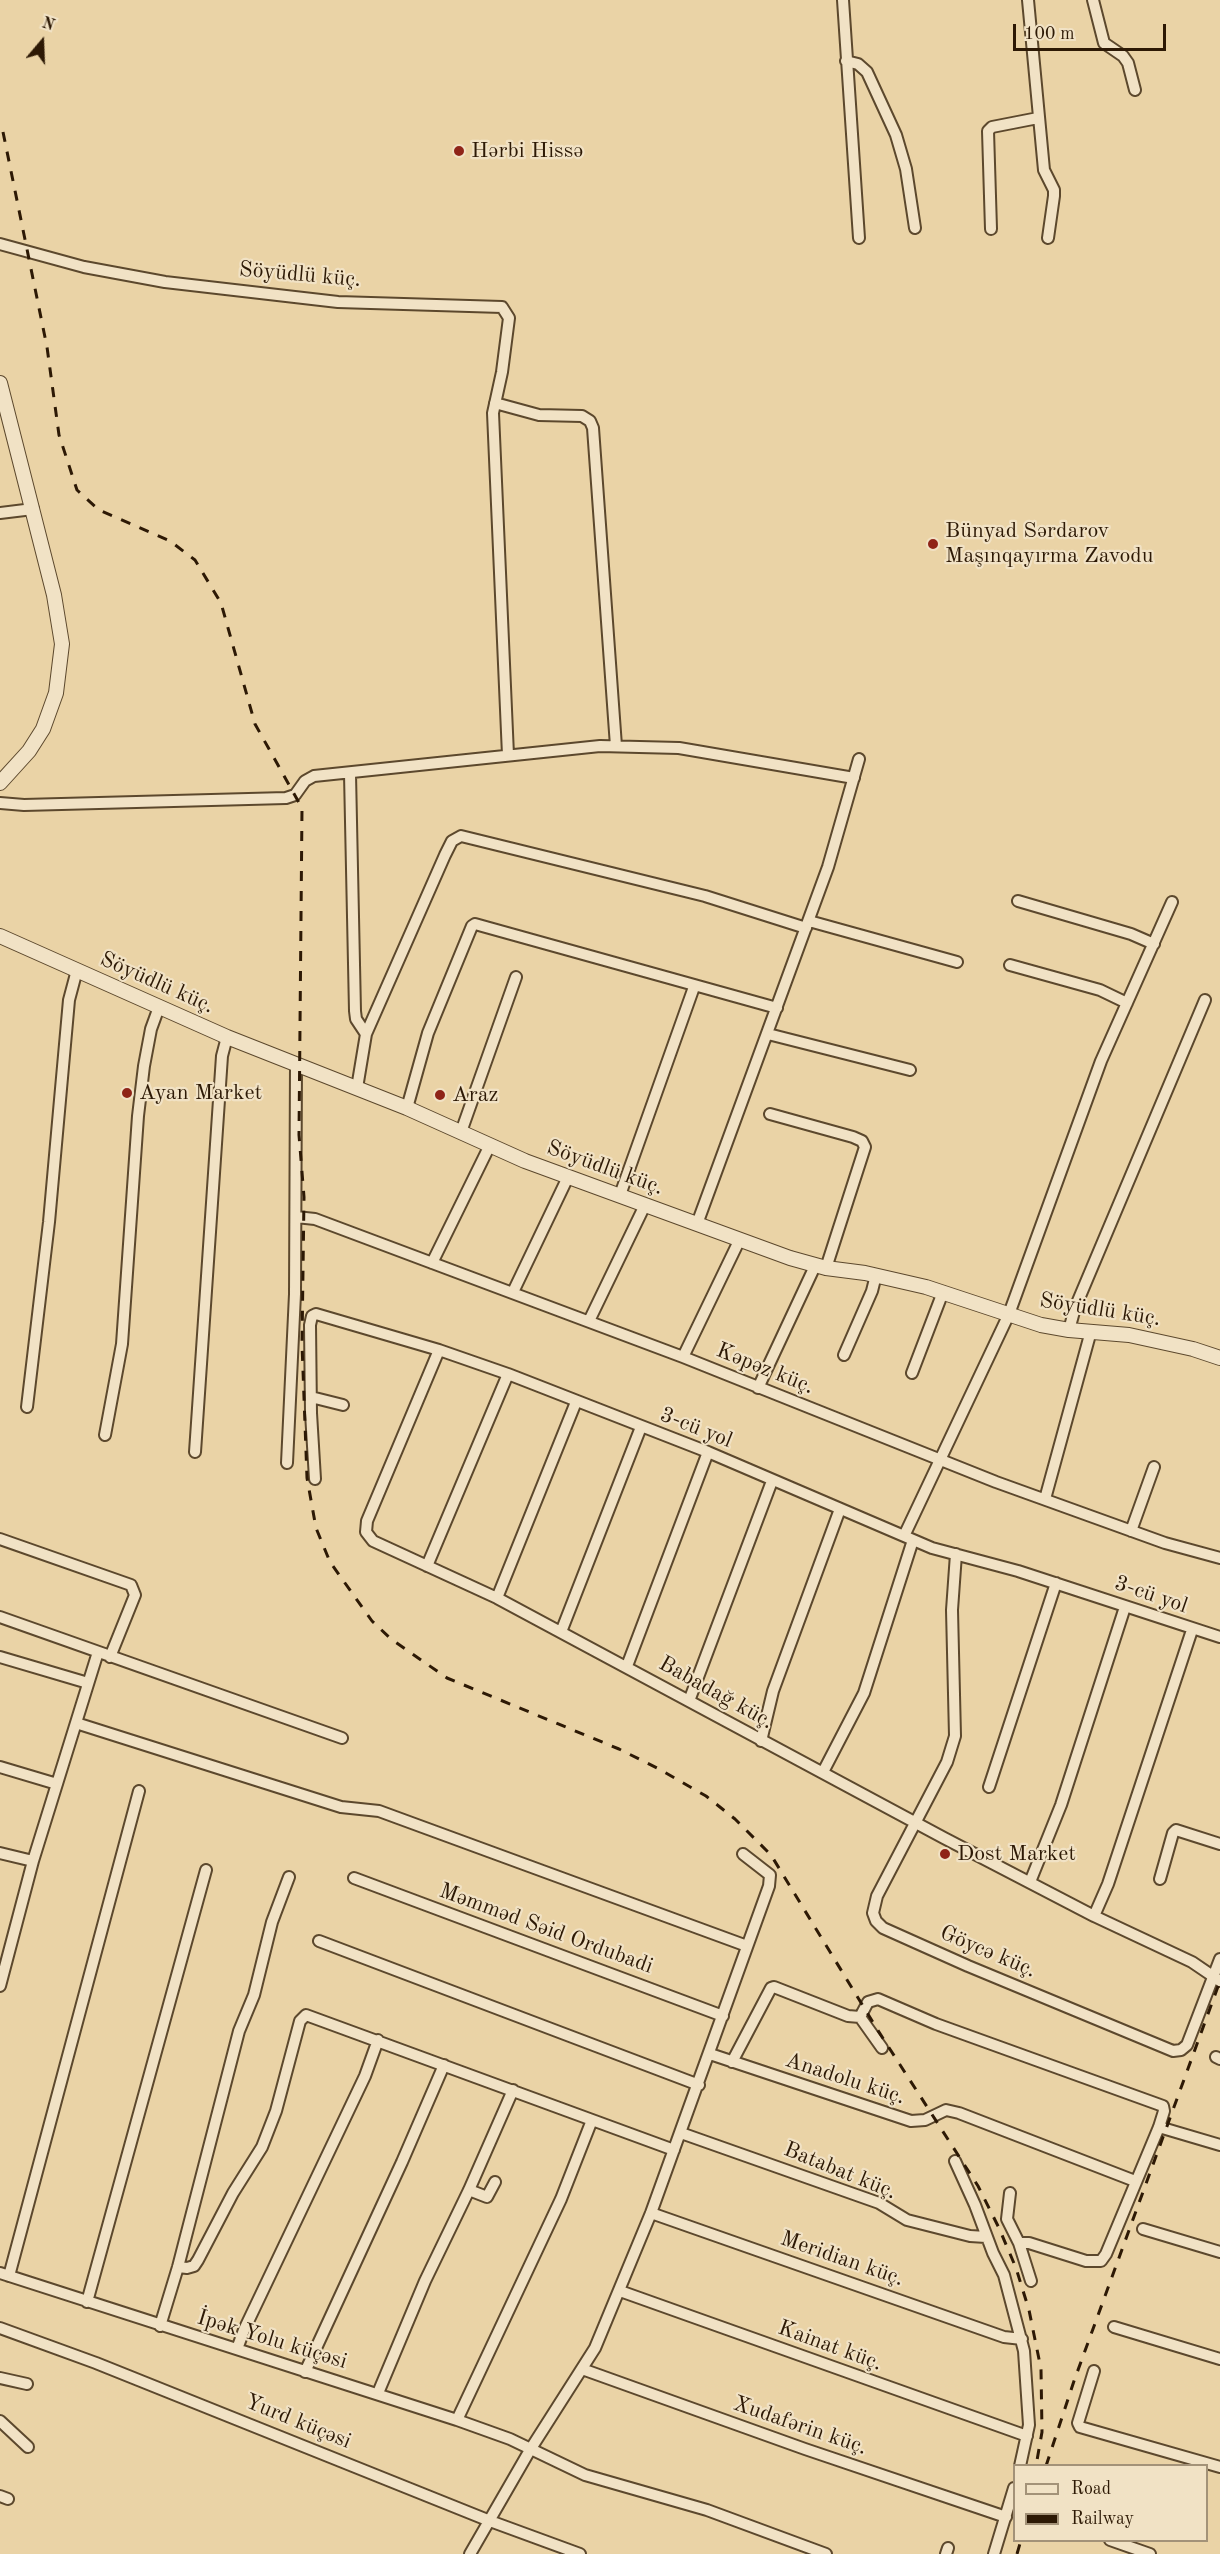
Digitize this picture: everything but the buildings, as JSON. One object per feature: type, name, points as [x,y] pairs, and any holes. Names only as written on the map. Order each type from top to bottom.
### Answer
[{"type":"street","points":[[843,0],[859,238]]},
{"type":"street","points":[[1028,0],[1044,170],[1054,190],[1048,238]]},
{"type":"street","points":[[1093,0],[1104,44],[1123,56],[1128,63],[1135,90]]},
{"type":"street","points":[[846,61],[858,64],[867,72],[896,135],[906,169],[915,228]]},
{"type":"street","points":[[991,229],[988,131],[992,127],[1038,118]]},
{"type":"street","name":"Söyüdlü küç.","points":[[0,244],[93,269],[165,282],[338,302],[502,307],[509,318],[493,424],[508,754]]},
{"type":"street","points":[[0,382],[60,624],[61,669],[56,693],[43,729],[29,751],[0,783]]},
{"type":"street","points":[[495,403],[539,415],[582,416],[590,421],[593,428],[616,746]]},
{"type":"street","points":[[0,513],[33,509]]},
{"type":"street","points":[[0,803],[24,805],[286,798],[296,795],[308,778],[508,754],[616,746],[679,748],[854,778]]},
{"type":"street","points":[[698,1224],[828,867],[859,759]]},
{"type":"street","points":[[351,774],[355,1011],[356,1019],[366,1034]]},
{"type":"street","points":[[357,1088],[366,1034],[445,855],[452,841],[461,836],[705,896],[957,962]]},
{"type":"street","points":[[1018,901],[1131,934],[1154,944]]},
{"type":"street","points":[[823,1772],[864,1693],[908,1538],[939,1460],[1009,1314],[1101,1061],[1172,902]]},
{"type":"street","points":[[407,1108],[428,1033],[472,926],[475,924],[694,987],[777,1008]]},
{"type":"street","name":"Söyüdlü küç.","points":[[0,936],[227,1037],[407,1108],[490,1146],[740,1240],[821,1267],[876,1275],[943,1292],[1041,1325],[1162,1341],[1220,1358]]},
{"type":"street","points":[[1010,965],[1100,990],[1127,1004]]},
{"type":"street","points":[[27,1407],[49,1222],[69,1000],[77,970]]},
{"type":"street","points":[[461,1132],[516,976]]},
{"type":"street","points":[[620,1195],[694,987]]},
{"type":"street","points":[[1069,1330],[1075,1308],[1205,1000]]},
{"type":"street","points":[[105,1435],[122,1344],[138,1116],[144,1066],[151,1029],[159,1007]]},
{"type":"street","points":[[768,1034],[910,1070]]},
{"type":"street","points":[[195,1452],[222,1056],[227,1037]]},
{"type":"street","points":[[287,1463],[296,1216],[296,1064]]},
{"type":"street","points":[[758,1388],[821,1267],[865,1147],[862,1141],[853,1137],[770,1114]]},
{"type":"street","points":[[432,1263],[490,1146]]},
{"type":"street","points":[[513,1292],[568,1177]]},
{"type":"street","points":[[589,1321],[645,1205]]},
{"type":"street","name":"Kəpəz küç.","points":[[296,1216],[315,1219],[513,1292],[683,1357],[939,1460],[1131,1531],[1220,1558]]},
{"type":"street","points":[[683,1357],[740,1240]]},
{"type":"street","points":[[844,1355],[872,1291],[876,1275]]},
{"type":"street","points":[[912,1373],[943,1292]]},
{"type":"street","name":"3-cü yol","points":[[315,1479],[310,1397],[310,1325],[314,1314],[439,1350],[508,1374],[708,1452],[908,1538],[1056,1583],[1192,1630],[1220,1637]]},
{"type":"street","points":[[1045,1499],[1091,1331]]},
{"type":"street","name":"Babadağ küç.","points":[[439,1350],[368,1521],[366,1532],[373,1541],[497,1598],[916,1823],[1094,1916],[1192,1962],[1217,1978]]},
{"type":"street","points":[[427,1566],[508,1374]]},
{"type":"street","points":[[310,1397],[343,1405]]},
{"type":"street","points":[[497,1598],[576,1402]]},
{"type":"street","points":[[561,1632],[641,1427]]},
{"type":"street","points":[[627,1666],[708,1452]]},
{"type":"street","points":[[1131,1531],[1154,1467]]},
{"type":"street","points":[[689,1701],[772,1481]]},
{"type":"street","points":[[761,1741],[773,1691],[840,1509]]},
{"type":"street","points":[[0,1539],[131,1585],[135,1595],[110,1657]]},
{"type":"street","name":"Göycə küç.","points":[[956,1554],[952,1611],[955,1736],[947,1762],[874,1905],[876,1921],[884,1929],[1164,2048],[1180,2050],[1187,2045],[1217,1978]]},
{"type":"street","points":[[989,1787],[1056,1583]]},
{"type":"street","points":[[1030,1882],[1068,1785],[1125,1607]]},
{"type":"street","points":[[0,1617],[342,1738]]},
{"type":"street","points":[[1094,1916],[1108,1884],[1192,1630]]},
{"type":"street","points":[[0,1986],[33,1861],[98,1653]]},
{"type":"street","points":[[0,1657],[88,1683]]},
{"type":"street","points":[[76,1722],[341,1807],[379,1811],[747,1946]]},
{"type":"street","points":[[0,1767],[57,1784]]},
{"type":"street","points":[[4,2274],[139,1791]]},
{"type":"street","points":[[1160,1878],[1176,1830],[1220,1844]]},
{"type":"street","points":[[0,1853],[33,1861]]},
{"type":"street","points":[[473,2553],[530,2450],[595,2348],[651,2213],[771,1880],[770,1875],[743,1854]]},
{"type":"street","points":[[87,2302],[206,1870]]},
{"type":"street","points":[[160,2326],[178,2267],[238,2031],[254,1995],[272,1922],[289,1877]]},
{"type":"street","name":"Məmməd Səid Ordubadi","points":[[354,1878],[723,2016]]},
{"type":"street","points":[[319,1941],[699,2085]]},
{"type":"street","points":[[1217,1978],[1220,1959]]},
{"type":"street","points":[[732,2062],[771,1988],[774,1987],[848,2016],[860,2017],[882,2048]]},
{"type":"street","points":[[860,2017],[868,2002],[878,1999],[936,2024],[1163,2106],[1164,2111],[1159,2127],[1106,2254],[1101,2261],[1086,2261],[1029,2243],[1019,2243]]},
{"type":"street","points":[[178,2267],[194,2266],[233,2193],[261,2147],[276,2111],[302,2017],[310,2015],[674,2150]]},
{"type":"street","points":[[237,2349],[365,2076],[378,2040]]},
{"type":"street","name":"Anadolu küç.","points":[[710,2054],[911,2121],[925,2120],[946,2110],[959,2113],[1135,2181]]},
{"type":"street","points":[[305,2372],[444,2065]]},
{"type":"street","points":[[378,2393],[425,2281],[470,2190],[513,2090]]},
{"type":"street","points":[[457,2420],[467,2393],[561,2199],[592,2120]]},
{"type":"street","points":[[1159,2127],[1220,2145]]},
{"type":"street","name":"Batabat küç.","points":[[681,2133],[879,2203],[907,2220],[970,2236],[986,2237]]},
{"type":"street","points":[[955,2161],[1004,2275],[1022,2339],[1029,2410],[1027,2436],[1020,2464]]},
{"type":"street","points":[[470,2190],[487,2197],[495,2182]]},
{"type":"street","points":[[1010,2193],[1007,2219],[1019,2243],[1031,2281]]},
{"type":"street","name":"Meridian küç.","points":[[651,2213],[1004,2337],[1022,2339]]},
{"type":"street","points":[[1143,2229],[1220,2253]]},
{"type":"street","name":"İpək Yolu küçəsi","points":[[4,2274],[160,2326],[378,2393],[510,2439],[585,2475],[707,2510],[826,2554]]},
{"type":"street","name":"Kainat küç.","points":[[620,2291],[1027,2436]]},
{"type":"street","points":[[1114,2327],[1220,2359]]},
{"type":"street","name":"Yurd küçəsi","points":[[0,2328],[96,2363],[490,2521],[580,2554]]},
{"type":"street","name":"Xudafərin küç.","points":[[582,2369],[782,2441],[1006,2517]]},
{"type":"street","points":[[1094,2371],[1078,2423],[1080,2427],[1220,2467]]},
{"type":"street","points":[[0,2378],[27,2384]]},
{"type":"street","points":[[0,2421],[28,2447]]},
{"type":"street","points":[[994,2554],[1013,2492]]},
{"type":"street","points":[[1113,2542],[1150,2554]]},
{"type":"railway","points":[[3,132],[47,347],[59,435],[77,490],[99,510],[170,541],[195,560],[221,603],[255,724],[302,808],[299,1135],[304,1197],[302,1344],[307,1478],[316,1528],[330,1562],[372,1621],[391,1639],[447,1678],[619,1749],[659,1769],[706,1796],[735,1819],[771,1855],[877,2029],[978,2186],[999,2228],[1016,2268],[1029,2310],[1041,2369],[1042,2432],[1036,2464]]},
{"type":"railway","points":[[1047,2464],[1074,2381],[1220,1981]]},
{"type":"railway","points":[[1017,2554],[1020,2542]]},
{"type":"place","name":"Hərbi Hissə","points":[[459,151]]},
{"type":"place","name":"Bünyad Sərdarov Maşınqayırma Zavodu","points":[[933,544]]},
{"type":"place","name":"Ayan Market","points":[[127,1093]]},
{"type":"place","name":"Araz","points":[[440,1095]]},
{"type":"place","name":"Dost Market","points":[[945,1854]]}]
